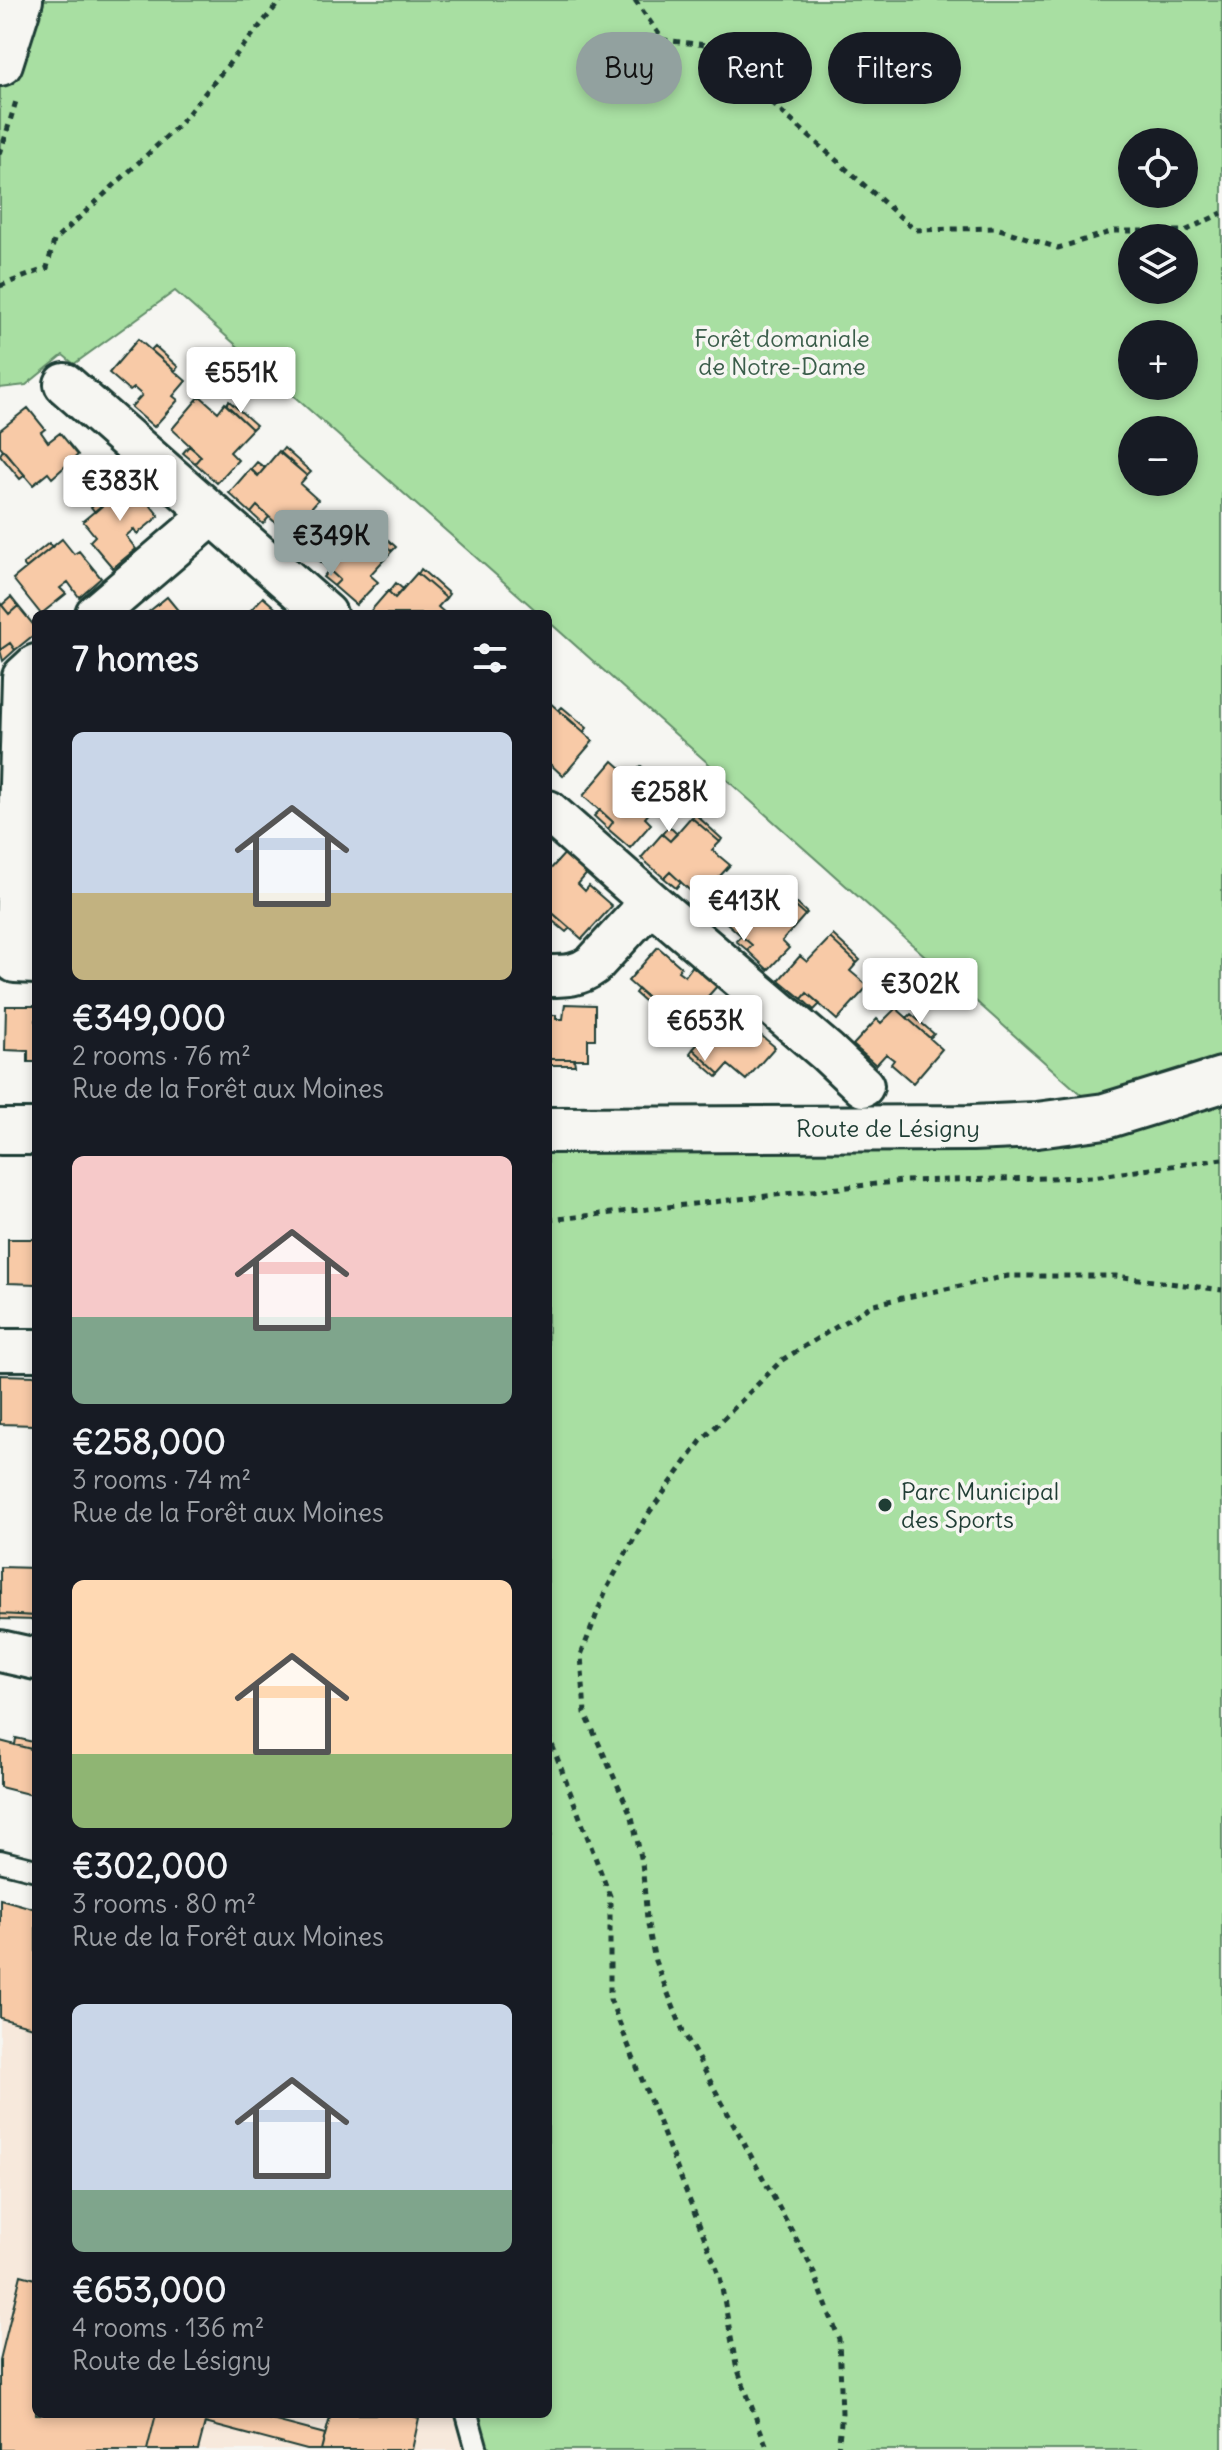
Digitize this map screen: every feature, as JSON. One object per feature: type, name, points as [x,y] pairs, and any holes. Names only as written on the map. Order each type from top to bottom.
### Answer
[{"type":"street","points":[[0,63],[20,0]]},
{"type":"street","points":[[65,384],[321,610]]},
{"type":"street","points":[[101,610],[213,514]]},
{"type":"street","points":[[17,963],[23,677],[32,669]]},
{"type":"street","points":[[552,815],[863,1086]]},
{"type":"street","points":[[552,976],[581,973],[593,965],[651,902]]},
{"type":"street","name":"Route de Lésigny","points":[[552,1130],[1037,1125],[1105,1116],[1222,1080]]},
{"type":"street","points":[[0,1132],[32,1132]]},
{"type":"street","points":[[0,1350],[32,1350]]},
{"type":"street","points":[[0,1651],[32,1658]]},
{"type":"lane","points":[[0,1861],[32,1869]]},
{"type":"lane","points":[[468,2418],[477,2450]]},
{"type":"path","points":[[0,286],[47,268],[54,241],[178,126],[281,0]]},
{"type":"path","points":[[635,0],[663,40],[706,45],[915,230],[996,228],[1058,248],[1114,231],[1185,231],[1222,213]]},
{"type":"path","points":[[552,1220],[903,1181],[1093,1177],[1222,1159]]},
{"type":"path","points":[[838,2450],[842,2413],[839,2339],[812,2268],[683,2031],[655,1961],[647,1919],[642,1862],[632,1817],[585,1713],[581,1655],[606,1590],[646,1517],[701,1441],[782,1360],[874,1304],[1008,1276],[1116,1276],[1222,1290]]},
{"type":"path","points":[[552,1744],[610,1896],[610,1999],[720,2277],[736,2365],[768,2450]]},
{"type":"shaded area","points":[[0,2018],[32,2027],[32,2418],[469,2418],[478,2450],[0,2450]]},
{"type":"green space","name":"Forêt domaniale de Notre-Dame","points":[[0,0],[1222,0],[1222,2450],[478,2450],[469,2418],[552,2418],[552,1130],[1104,1115],[552,625],[552,610],[535,610],[175,291],[74,364],[63,355],[26,385],[0,388]]},
{"type":"building","points":[[138,339],[186,381],[173,396],[178,400],[154,427],[131,407],[142,395],[134,388],[130,391],[109,373]]},
{"type":"building","points":[[155,346],[178,367],[175,371],[151,350]]},
{"type":"building","points":[[200,396],[218,412],[225,403],[252,429],[230,452],[238,460],[217,483],[195,463],[201,456],[172,429]]},
{"type":"building","points":[[229,401],[256,425],[252,429],[226,405]]},
{"type":"building","points":[[28,408],[45,429],[41,432],[48,442],[60,433],[78,455],[52,478],[48,473],[33,485],[0,446],[0,430]]},
{"type":"building","points":[[189,446],[201,456],[195,463],[183,453]]},
{"type":"building","points":[[284,448],[311,472],[307,476],[280,453]]},
{"type":"building","points":[[3,450],[25,475],[20,479],[0,455]]},
{"type":"building","points":[[279,451],[307,476],[300,484],[318,500],[288,534],[257,506],[251,513],[229,493],[250,469],[258,476]]},
{"type":"building","points":[[257,462],[265,468],[258,476],[251,469]]},
{"type":"building","points":[[131,481],[159,516],[137,534],[134,529],[126,536],[136,549],[113,568],[90,541],[95,536],[83,521]]},
{"type":"building","points":[[116,487],[119,491],[95,512],[91,507]]},
{"type":"building","points":[[257,506],[269,517],[263,524],[251,513]]},
{"type":"building","points":[[339,519],[357,535],[364,526],[392,551],[370,575],[378,582],[356,605],[334,586],[340,580],[309,551]]},
{"type":"building","points":[[368,522],[396,547],[392,551],[364,526]]},
{"type":"building","points":[[62,539],[74,554],[79,551],[101,578],[79,597],[68,582],[60,588],[66,594],[46,610],[38,610],[13,579]]},
{"type":"building","points":[[49,543],[52,547],[26,568],[23,564]]},
{"type":"building","points":[[421,569],[449,594],[446,598],[418,574]]},
{"type":"building","points":[[329,570],[340,580],[334,586],[323,577]]},
{"type":"building","points":[[417,573],[446,598],[438,607],[441,610],[371,610],[388,591],[395,598]]},
{"type":"building","points":[[396,583],[403,589],[395,598],[389,592]]},
{"type":"building","points":[[11,597],[18,606],[9,614],[2,605]]},
{"type":"building","points":[[167,597],[178,610],[151,610]]},
{"type":"building","points":[[263,597],[278,610],[251,610]]},
{"type":"building","points":[[0,603],[9,614],[18,606],[32,623],[32,636],[15,650],[10,643],[0,650]]},
{"type":"building","points":[[10,643],[15,650],[3,661],[0,650]]},
{"type":"building","points":[[552,705],[593,741],[563,776],[552,766]]},
{"type":"building","points":[[562,707],[587,728],[584,732],[559,710]]},
{"type":"building","points":[[613,761],[631,777],[638,769],[666,793],[645,818],[651,824],[630,848],[608,829],[613,822],[583,796]]},
{"type":"building","points":[[641,766],[668,790],[666,793],[638,769]]},
{"type":"building","points":[[600,810],[613,822],[608,829],[594,816]]},
{"type":"building","points":[[695,814],[722,839],[720,842],[692,818]]},
{"type":"building","points":[[691,817],[720,842],[712,850],[730,865],[699,899],[670,872],[664,878],[641,858],[662,834],[670,841]]},
{"type":"building","points":[[669,826],[677,834],[670,841],[662,834]]},
{"type":"building","points":[[567,851],[589,871],[578,884],[585,891],[589,886],[612,906],[582,939],[552,913],[552,868]]},
{"type":"building","points":[[670,872],[681,882],[676,888],[664,878]]},
{"type":"building","points":[[751,883],[769,898],[776,890],[805,915],[782,941],[789,948],[768,970],[747,950],[752,945],[721,918]]},
{"type":"building","points":[[779,887],[807,913],[805,915],[776,890]]},
{"type":"building","points":[[552,912],[570,928],[566,932],[552,920]]},
{"type":"building","points":[[833,935],[860,960],[857,963],[830,938]]},
{"type":"building","points":[[741,936],[752,945],[747,950],[736,941]]},
{"type":"building","points":[[830,938],[857,963],[850,971],[868,986],[837,1020],[807,993],[802,999],[779,980],[800,956],[807,962]]},
{"type":"building","points":[[658,947],[681,967],[678,971],[685,976],[694,964],[718,985],[694,1012],[688,1006],[675,1022],[628,981]]},
{"type":"building","points":[[638,989],[664,1011],[661,1016],[635,993]]},
{"type":"building","points":[[807,993],[820,1004],[814,1010],[802,999]]},
{"type":"building","points":[[728,994],[751,1013],[744,1021],[775,1047],[746,1080],[728,1065],[720,1074],[693,1049],[715,1025],[706,1017]]},
{"type":"building","points":[[565,1004],[595,1005],[595,1039],[588,1039],[588,1059],[552,1059],[552,1015],[563,1019]]},
{"type":"building","points":[[6,1006],[32,1006],[32,1062],[28,1062],[28,1051],[5,1050]]},
{"type":"building","points":[[896,1008],[942,1049],[913,1083],[891,1064],[894,1060],[886,1054],[876,1065],[853,1045],[877,1019],[881,1023]]},
{"type":"building","points":[[751,1013],[761,1023],[755,1030],[744,1021]]},
{"type":"building","points":[[911,1014],[934,1034],[930,1038],[907,1018]]},
{"type":"building","points":[[706,1017],[715,1025],[708,1033],[699,1025]]},
{"type":"building","points":[[693,1049],[720,1074],[717,1077],[690,1053]]},
{"type":"building","points":[[552,1059],[574,1059],[575,1065],[552,1065]]},
{"type":"building","points":[[8,1239],[32,1239],[32,1284],[8,1283]]},
{"type":"building","points":[[0,1375],[32,1376],[32,1425],[0,1424]]},
{"type":"building","points":[[0,1567],[32,1568],[32,1616],[0,1614]]},
{"type":"building","points":[[0,1614],[32,1616],[32,1620],[0,1619]]},
{"type":"building","points":[[16,1738],[32,1742],[31,1749],[15,1745]]},
{"type":"building","points":[[0,1741],[31,1749],[32,1746],[32,1795],[0,1787]]},
{"type":"building","points":[[0,1899],[32,1908],[32,2027],[0,2018]]},
{"type":"building","points":[[21,2275],[32,2278],[32,2418],[155,2418],[147,2450],[0,2450],[0,2360]]},
{"type":"building","points":[[155,2418],[264,2418],[325,2434],[321,2450],[307,2450],[205,2423],[198,2450],[147,2450]]},
{"type":"building","points":[[330,2418],[419,2418],[412,2450],[321,2450]]},
{"type":"place","name":"Parc Municipal des Sports","points":[[885,1505]]}]
